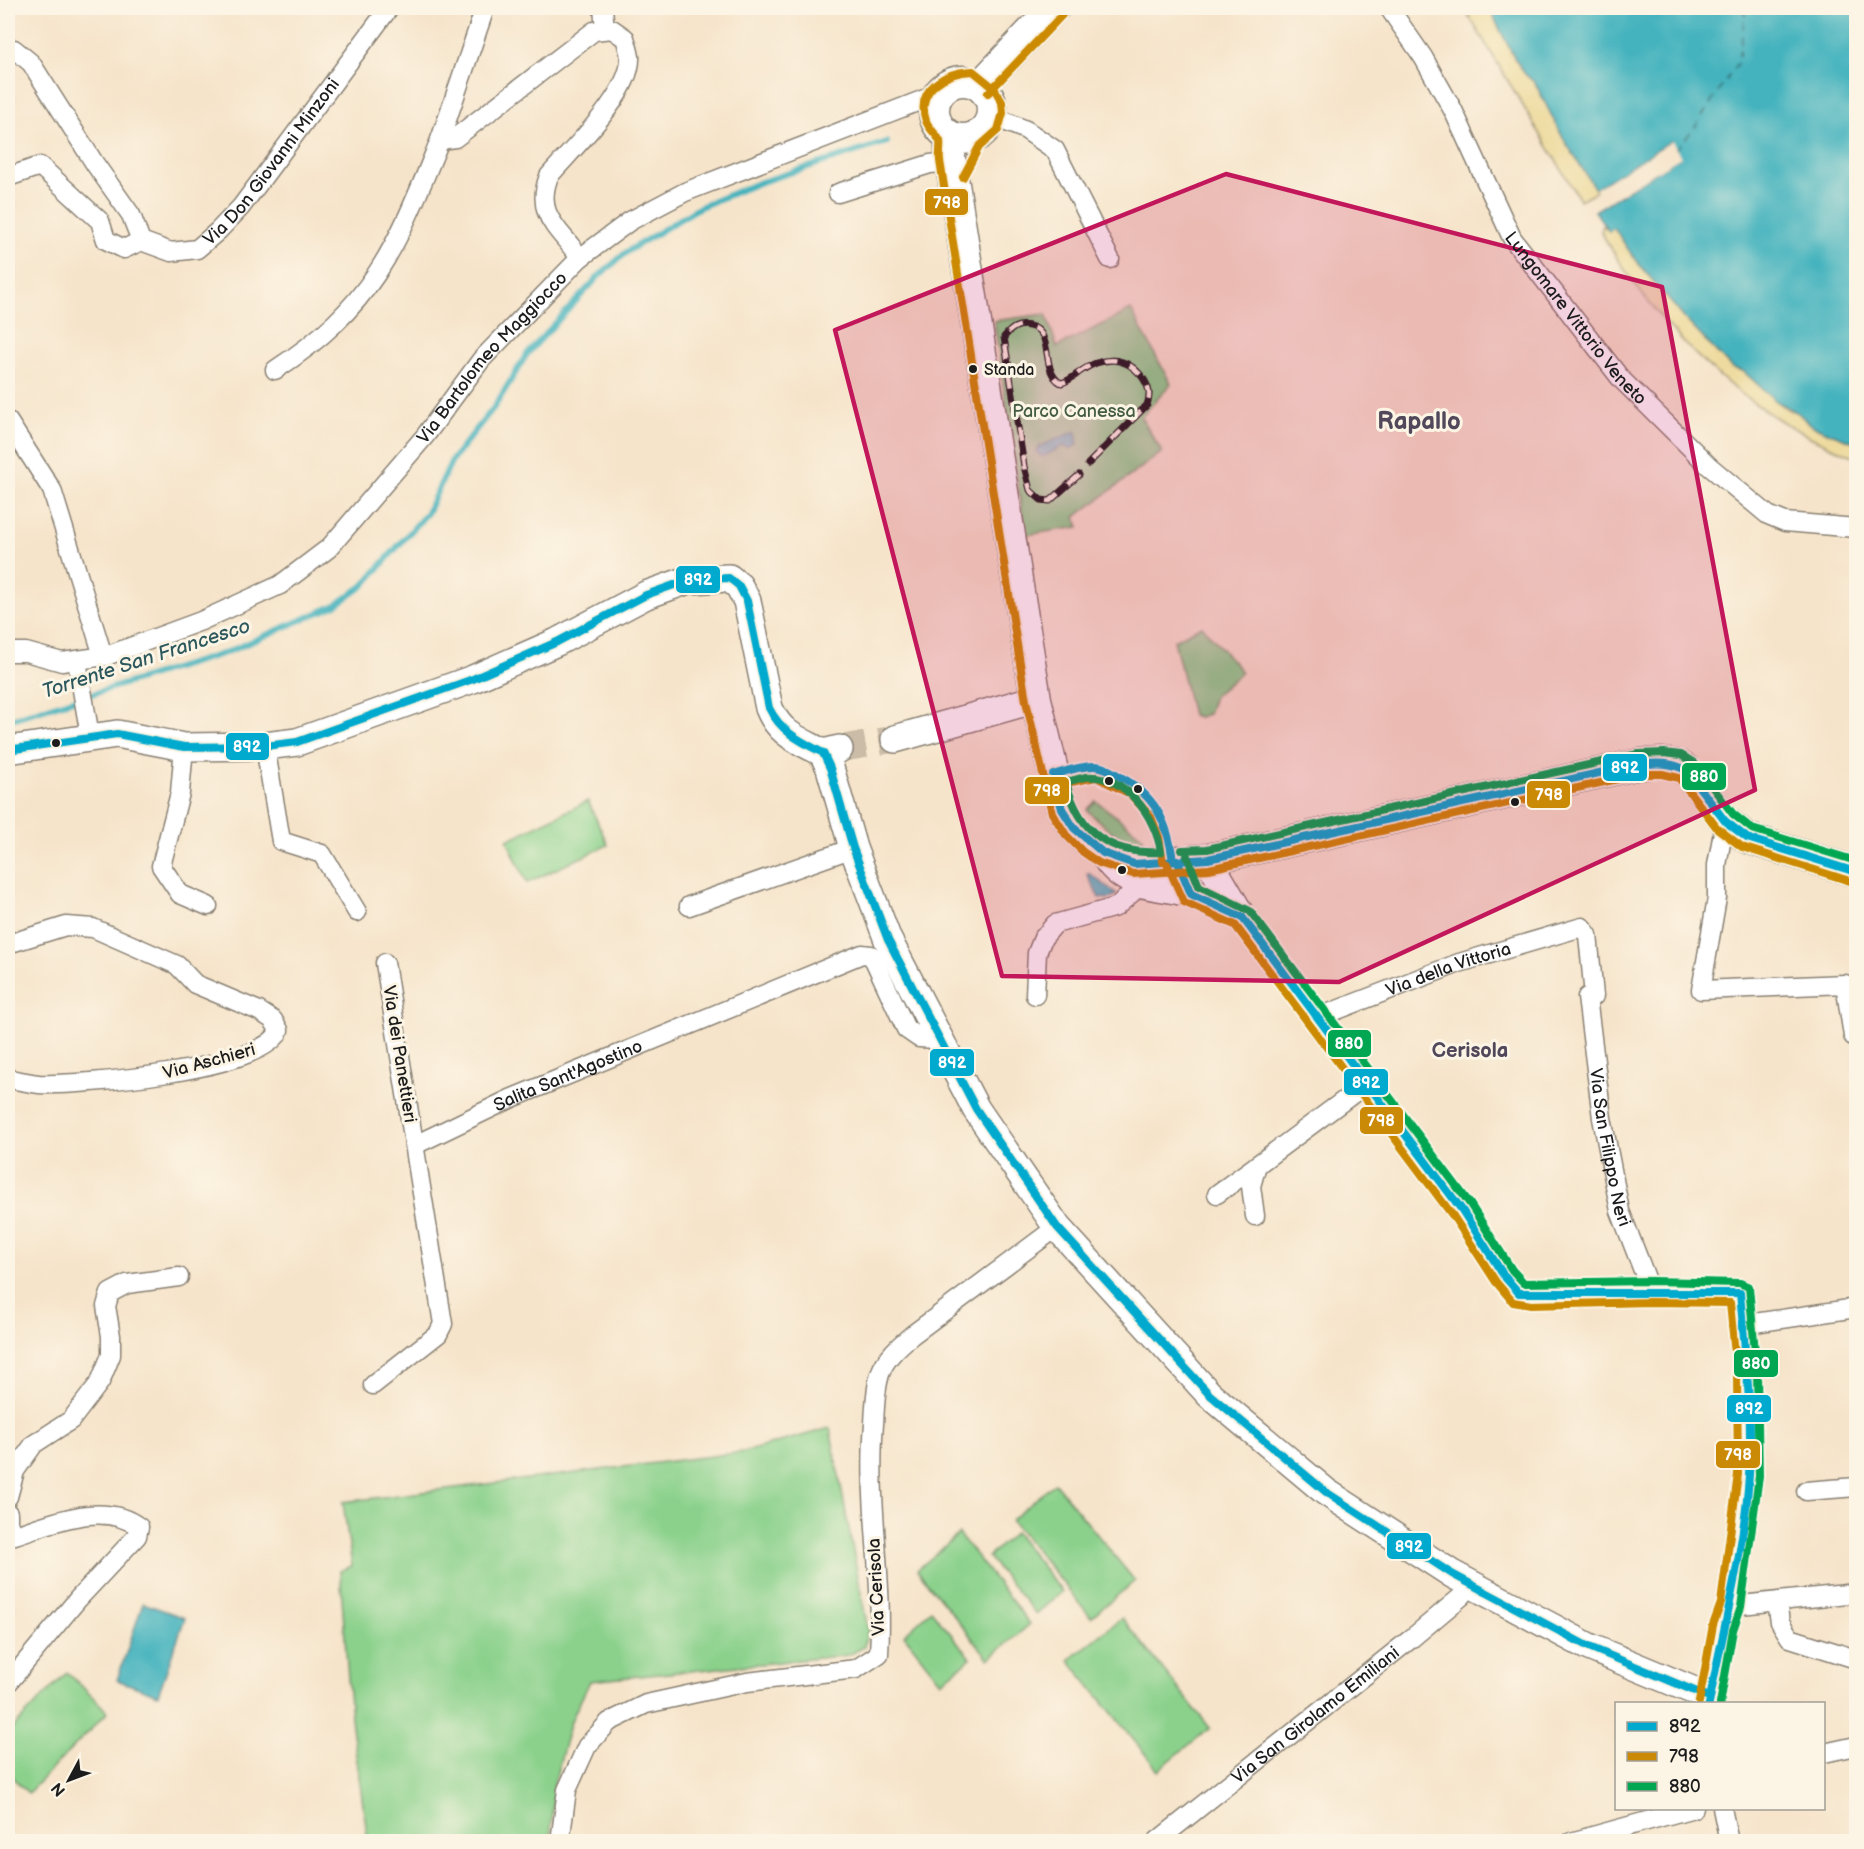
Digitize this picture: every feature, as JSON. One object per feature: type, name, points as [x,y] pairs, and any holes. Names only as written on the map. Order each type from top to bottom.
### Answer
[{"type":"main road","points":[[980,86],[1054,8]]},
{"type":"main road","points":[[964,145],[937,122],[934,112],[940,93],[948,85],[965,80],[980,86],[990,100],[964,145],[1036,699],[1062,809],[1074,828],[1103,853],[1134,864],[1158,869],[1437,807],[1655,763],[1677,765],[1686,771],[1699,784],[1725,822],[1747,838],[1857,872]]},
{"type":"street","name":"Via Don Giovanni Minzoni","points":[[141,241],[171,252],[197,249],[218,231],[241,207],[388,8]]},
{"type":"street","points":[[275,370],[312,346],[356,303],[378,274],[403,231],[440,140],[485,8]]},
{"type":"street","points":[[603,8],[605,29]]},
{"type":"street","name":"Lungomare Vittorio Veneto","points":[[1389,8],[1423,57],[1452,110],[1512,238],[1621,379],[1709,466],[1768,515],[1785,522],[1857,528]]},
{"type":"street","points":[[440,140],[455,138],[579,40],[594,31],[612,29],[625,38],[630,57],[625,80],[613,100],[549,176],[542,201],[546,214],[580,258]]},
{"type":"street","points":[[8,49],[14,49],[31,63],[95,164],[131,215],[141,241],[124,249],[106,240],[100,221],[40,166],[8,177]]},
{"type":"street","name":"Via Bartolomeo Maggiocco","points":[[8,645],[17,652],[77,666],[201,621],[280,585],[329,548],[425,436],[481,360],[580,258],[630,221],[686,192],[940,93]]},
{"type":"street","points":[[838,193],[930,164],[964,145],[1026,130],[1055,150],[1110,259]]},
{"type":"street","points":[[8,421],[52,490],[103,656]]},
{"type":"street","points":[[8,750],[89,727],[184,747],[265,746],[297,742],[473,679],[557,642],[646,596],[688,580],[708,577],[729,578],[739,586],[747,601],[769,708],[775,723],[789,737],[831,751],[830,768],[853,848],[888,940],[937,1039],[976,1110],[1057,1227],[1209,1394],[1326,1492],[1471,1584],[1589,1647],[1709,1696]]},
{"type":"street","points":[[77,666],[89,727]]},
{"type":"street","points":[[895,739],[1036,699]]},
{"type":"street","points":[[265,746],[281,841],[322,854],[357,912]]},
{"type":"street","points":[[184,747],[180,793],[161,866],[180,894],[208,906]]},
{"type":"street","points":[[1725,822],[1717,865],[1718,898],[1701,990],[1845,984],[1852,1036],[1857,1036]]},
{"type":"street","points":[[689,906],[853,848]]},
{"type":"street","points":[[1208,859],[1242,917],[1462,1210],[1504,1276],[1519,1293],[1531,1295],[1651,1291],[1740,1293],[1747,1374],[1749,1475],[1727,1617],[1777,1602],[1857,1593]]},
{"type":"street","points":[[1158,869],[1191,894],[1242,917]]},
{"type":"street","points":[[1158,869],[1191,894]]},
{"type":"street","points":[[1035,995],[1038,953],[1043,938],[1055,924],[1116,907],[1158,869]]},
{"type":"street","name":"Via Aschieri","points":[[8,944],[66,926],[93,928],[177,965],[195,984],[259,1011],[273,1020],[279,1030],[277,1037],[267,1045],[237,1057],[180,1072],[132,1080],[39,1084],[8,1079]]},
{"type":"street","name":"Via della Vittoria","points":[[1318,1017],[1459,963],[1582,927]]},
{"type":"street","name":"Via San Filippo Neri","points":[[1582,927],[1587,935],[1590,997],[1602,1118],[1620,1211],[1651,1291]]},
{"type":"street","name":"Salita Sant'Agostino","points":[[415,1145],[510,1099],[862,954],[871,955],[906,1029],[919,1038],[937,1039]]},
{"type":"street","name":"Via dei Panettieri","points":[[385,963],[415,1145]]},
{"type":"street","points":[[1217,1194],[1366,1084]]},
{"type":"street","points":[[374,1385],[438,1334],[443,1324],[415,1145]]},
{"type":"street","points":[[1255,1216],[1251,1186],[1257,1165]]},
{"type":"street","name":"Via Cerisola","points":[[560,1842],[567,1790],[588,1746],[609,1722],[646,1704],[747,1682],[856,1669],[879,1654],[881,1627],[872,1514],[872,1460],[880,1372],[896,1349],[912,1335],[1057,1227]]},
{"type":"street","points":[[8,1497],[15,1471],[34,1444],[71,1420],[100,1382],[111,1355],[111,1336],[106,1306],[110,1293],[127,1284],[179,1277]]},
{"type":"street","points":[[1741,1325],[1857,1308]]},
{"type":"street","points":[[1806,1491],[1857,1487]]},
{"type":"street","points":[[8,1513],[11,1537],[60,1521],[94,1514],[128,1518],[139,1527],[137,1536],[78,1599],[8,1683]]},
{"type":"street","name":"Via San Girolamo Emiliani","points":[[1156,1842],[1412,1638],[1462,1596],[1471,1584]]},
{"type":"street","points":[[1777,1602],[1780,1622],[1790,1638],[1857,1659]]},
{"type":"street","points":[[1825,1753],[1857,1746]]},
{"type":"street","points":[[1571,1842],[1690,1810]]},
{"type":"street","points":[[1722,1810],[1729,1842]]},
{"type":"highlighted area","points":[[1226,174],[1662,287],[1755,790],[1339,982],[1002,976],[835,330]]},
{"type":"green space","name":"Parco Canessa","points":[[1131,310],[1171,384],[1141,417],[1162,452],[1075,517],[1079,527],[1025,535],[994,321],[1046,314],[1057,347]]},
{"type":"green space","points":[[1202,626],[1242,672],[1214,696],[1208,714],[1199,717],[1192,715],[1174,640]]},
{"type":"green space","points":[[588,801],[608,845],[527,883],[507,840]]},
{"type":"green space","points":[[1096,801],[1143,837],[1144,847],[1120,837],[1087,810]]},
{"type":"green space","points":[[830,1428],[868,1630],[864,1647],[849,1655],[590,1681],[571,1721],[554,1784],[551,1833],[545,1838],[529,1842],[368,1841],[351,1719],[340,1571],[352,1566],[343,1502],[744,1452]]},
{"type":"green space","points":[[1055,1483],[1135,1581],[1091,1617],[1011,1520]]},
{"type":"green space","points":[[1015,1532],[1062,1592],[1036,1614],[988,1557]]},
{"type":"green space","points":[[959,1534],[1030,1624],[989,1659],[917,1570]]},
{"type":"green space","points":[[931,1610],[971,1658],[941,1682],[904,1635]]},
{"type":"green space","points":[[1122,1618],[1210,1728],[1158,1770],[1069,1660]]},
{"type":"green space","points":[[67,1672],[108,1712],[28,1793],[8,1773],[8,1733]]},
{"type":"sand","points":[[1464,8],[1489,8],[1515,59],[1525,74],[1535,83],[1563,138],[1597,191],[1580,200]]},
{"type":"sand","points":[[1603,224],[1605,228],[1614,227],[1634,258],[1685,319],[1732,368],[1743,371],[1769,395],[1787,409],[1797,412],[1813,426],[1856,443],[1856,457],[1816,440],[1778,419],[1709,367],[1678,337],[1624,269],[1601,232]]},
{"type":"water","points":[[1489,8],[1856,8],[1856,443],[1813,426],[1797,412],[1776,401],[1743,371],[1732,368],[1685,319],[1634,258],[1614,228],[1609,232],[1595,211],[1680,157],[1671,141],[1595,189],[1563,138],[1535,83],[1525,74],[1515,59]]},
{"type":"water","points":[[1076,431],[1078,445],[1070,449],[1063,446],[1045,456],[1040,456],[1037,451],[1040,446]]},
{"type":"water","points":[[1089,873],[1117,894],[1109,899],[1099,898],[1087,874]]},
{"type":"water","points":[[143,1603],[185,1618],[158,1695],[117,1680]]},
{"type":"pier","points":[[1672,141],[1681,157],[1604,204],[1603,202],[1677,156],[1670,145],[1597,192],[1595,189]]},
{"type":"waterway","name":"Torrente San Francesco","points":[[8,720],[225,653],[336,605],[363,586],[427,513],[452,460],[495,406],[527,354],[600,275],[628,251],[700,207],[758,183],[887,142]]},
{"type":"ferry route","points":[[1676,149],[1693,130],[1738,62],[1746,8]]},
{"type":"tunnel","points":[[839,749],[895,739]]},
{"type":"tunnel","points":[[1710,1689],[1723,1627]]},
{"type":"railway","points":[[1079,475],[1050,501],[1041,500],[1030,490],[1024,466],[1004,337],[1015,327],[1029,326],[1037,329],[1042,335],[1051,370],[1054,377],[1061,383],[1089,366],[1114,360],[1129,365],[1145,381],[1149,394],[1147,405],[1088,464]]},
{"type":"transit line","name":"798","points":[[988,93],[1062,15]]},
{"type":"transit line","name":"798","points":[[963,177],[979,147],[998,130],[1003,113],[1002,102],[994,88],[973,71],[952,75],[935,84],[925,100],[924,110],[927,124],[940,141],[940,161],[1026,701],[1052,813],[1066,835],[1083,852],[1099,863],[1133,874],[1209,869],[1641,774],[1662,774],[1679,778],[1717,828],[1742,847],[1853,882]]},
{"type":"transit line","name":"892","points":[[8,750],[117,734],[184,747],[265,746],[297,742],[473,679],[557,642],[646,595],[688,580],[729,578],[739,586],[747,601],[769,708],[785,730],[823,753]]},
{"type":"transit line","name":"892","points":[[823,753],[830,768],[853,848],[888,940],[976,1109],[1057,1227],[1209,1394],[1326,1492],[1452,1574],[1589,1647],[1709,1697]]},
{"type":"transit line","name":"880","points":[[1182,850],[1207,849],[1638,754],[1664,753],[1681,755],[1694,763],[1733,814],[1752,829],[1856,861]]},
{"type":"transit line","name":"892","points":[[1173,861],[1168,834],[1158,811],[1151,801],[1131,784],[1097,766],[1078,768],[1053,775],[1062,809],[1074,828],[1103,853],[1134,864],[1208,859],[1640,764],[1664,764],[1686,770],[1725,821],[1747,838],[1856,872]]},
{"type":"transit line","name":"880","points":[[1085,777],[1113,782],[1136,800],[1153,825],[1161,852],[1126,849],[1099,837],[1088,827],[1079,814],[1066,782],[1085,777]]},
{"type":"transit line","name":"798","points":[[1056,785],[1096,777],[1130,794],[1151,817],[1159,837],[1163,862]]},
{"type":"transit line","name":"880","points":[[1187,856],[1199,886],[1250,911],[1470,1204],[1512,1270],[1524,1283],[1651,1281],[1740,1283],[1749,1287],[1757,1373],[1759,1476],[1741,1607],[1733,1630],[1720,1702]]},
{"type":"transit line","name":"892","points":[[1177,860],[1191,894],[1242,917],[1462,1210],[1504,1276],[1519,1293],[1740,1293],[1749,1407],[1749,1475],[1738,1562],[1709,1702]]},
{"type":"transit line","name":"798","points":[[1167,864],[1184,902],[1235,925],[1453,1216],[1496,1282],[1513,1302],[1531,1305],[1730,1303],[1737,1375],[1738,1474],[1721,1603],[1713,1625],[1699,1702]]},
{"type":"place","name":"Standa","points":[[973,369]]},
{"type":"district","name":"Rapallo","points":[[1419,421]]},
{"type":"district","name":"Cerisola","points":[[1470,1050]]}]
